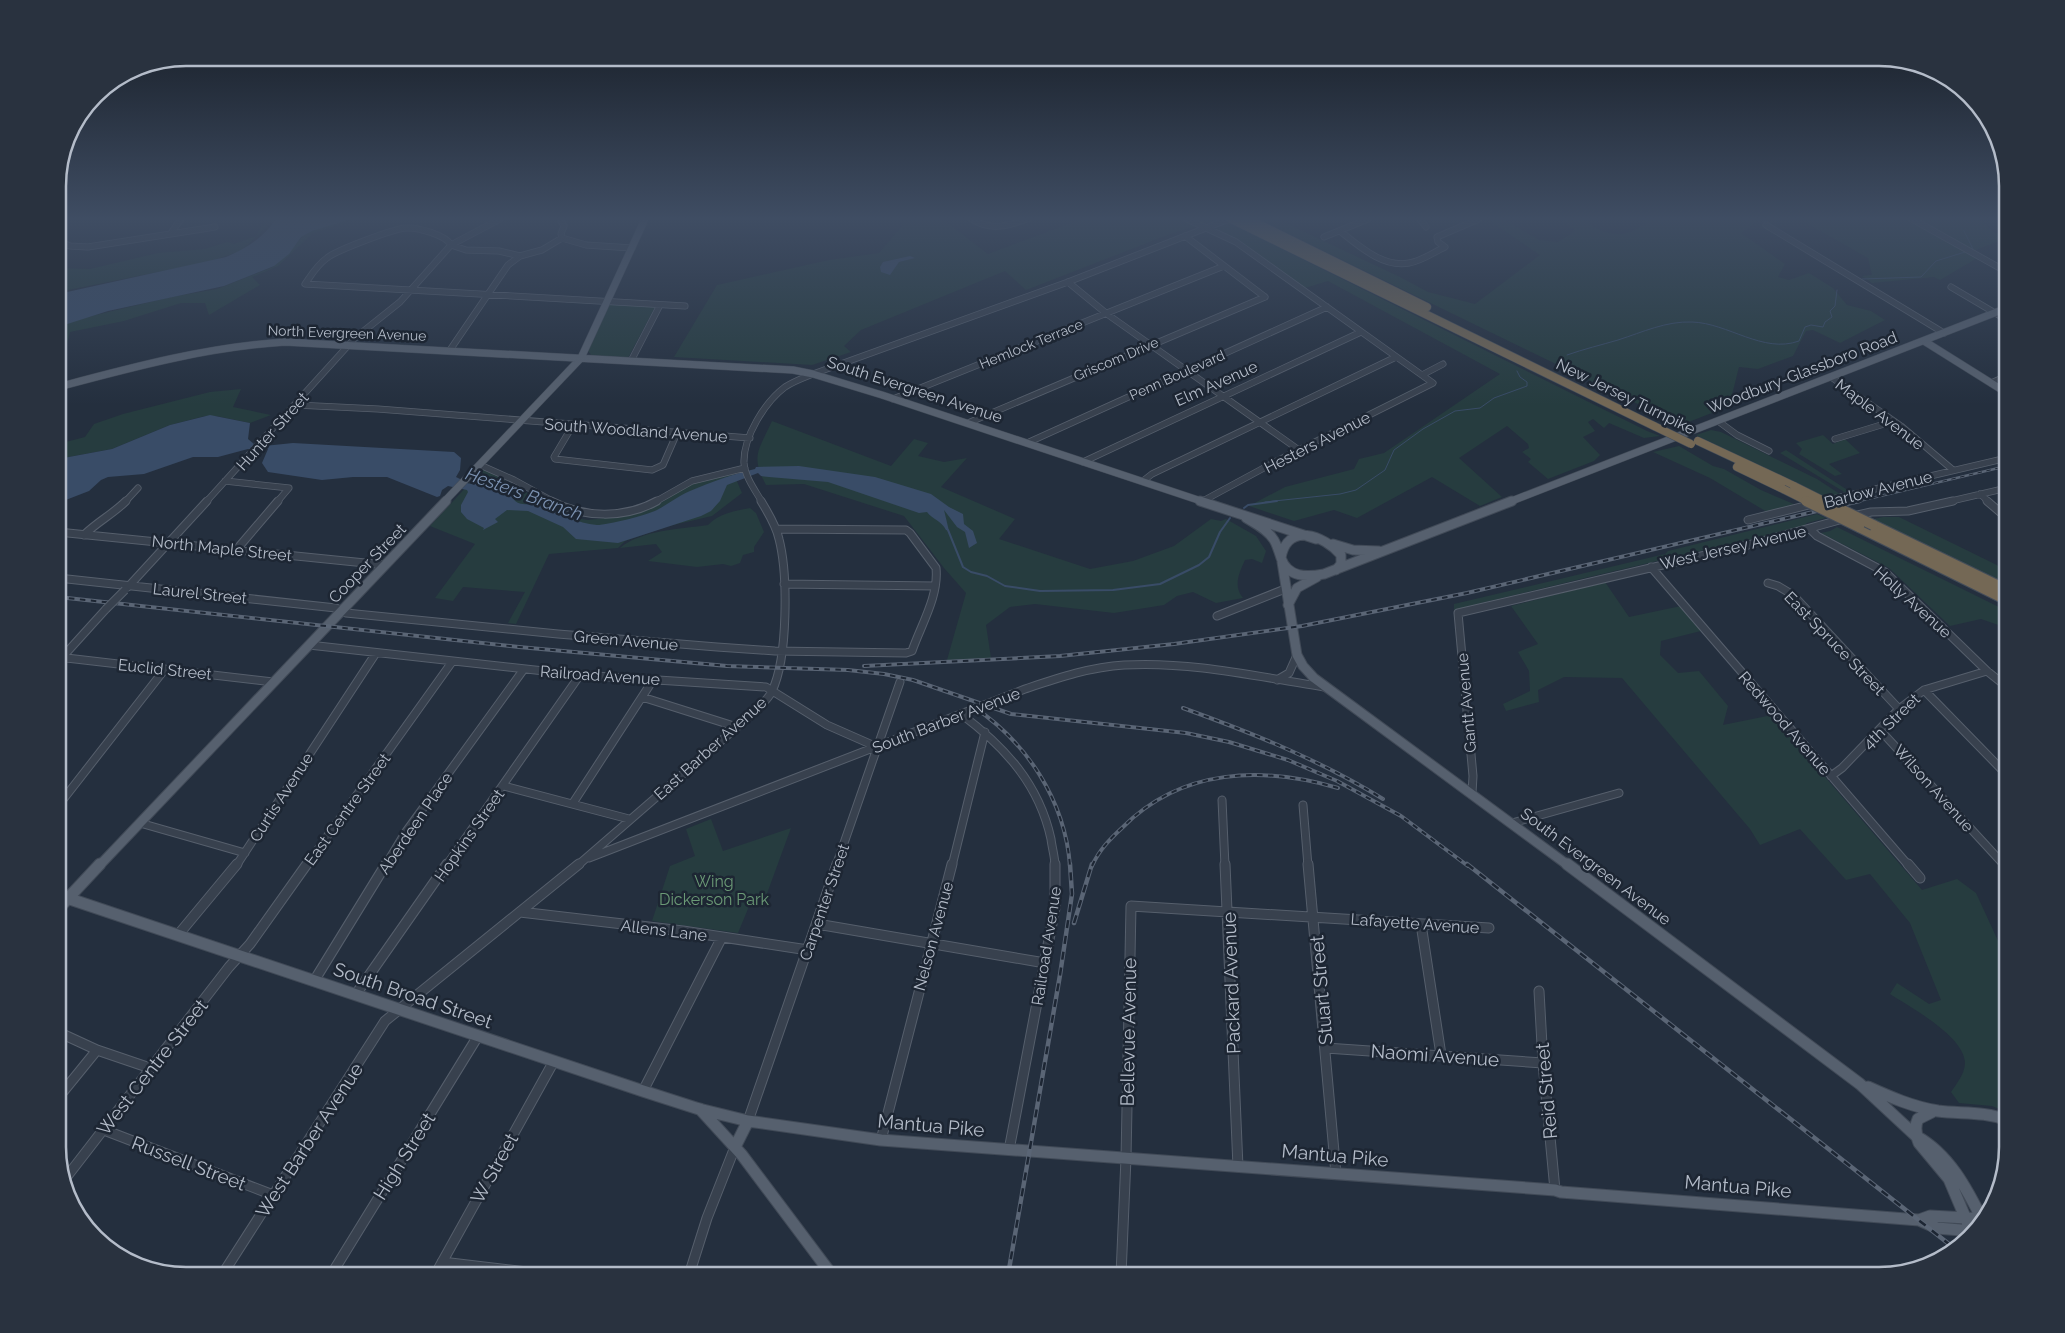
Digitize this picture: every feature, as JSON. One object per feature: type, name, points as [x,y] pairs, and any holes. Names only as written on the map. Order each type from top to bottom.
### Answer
[{"type":"highway","name":"New Jersey Turnpike","points":[[1359,281],[1658,425]]},
{"type":"highway","name":"New Jersey Turnpike","points":[[1372,281],[1858,527],[1999,596]]},
{"type":"highway","name":"New Jersey Turnpike","points":[[1694,443],[1794,486],[1999,586]]},
{"type":"main road","name":"Cooper Street","points":[[67,892],[140,822],[581,358],[617,281]]},
{"type":"main road","name":"Woodbury-Glassboro Road","points":[[1336,570],[1999,312]]},
{"type":"main road","name":"North Evergreen Avenue","points":[[67,385],[184,354],[226,346],[283,341],[581,358]]},
{"type":"main road","points":[[1924,341],[1999,387]]},
{"type":"main road","name":"South Evergreen Avenue","points":[[581,358],[793,370],[813,374],[968,423],[1316,539]]},
{"type":"main road","name":"South Evergreen Avenue","points":[[1228,510],[1262,528],[1272,539],[1282,560],[1285,589],[1297,655],[1307,672],[1324,687],[1472,793],[1860,1084],[1916,1136],[1924,1139],[1949,1166],[1969,1193],[1979,1213]]},
{"type":"main road","points":[[1288,606],[1297,588],[1336,570],[1341,564],[1341,555],[1334,547],[1325,542],[1296,536],[1290,538],[1283,547],[1282,560],[1289,571],[1300,576],[1324,574]]},
{"type":"main road","name":"Woodbury-Glassboro Road","points":[[1325,542],[1362,552],[1384,550]]},
{"type":"main road","name":"South Broad Street","points":[[67,897],[643,1091],[700,1109],[748,1121]]},
{"type":"main road","points":[[1860,1084],[1897,1100],[1938,1111]]},
{"type":"main road","points":[[700,1109],[735,1147],[825,1267]]},
{"type":"main road","points":[[1916,1136],[1916,1124],[1923,1113],[1938,1111],[1989,1114],[1999,1117]]},
{"type":"main road","points":[[735,1147],[748,1121]]},
{"type":"main road","name":"Mantua Pike","points":[[748,1121],[881,1140],[1556,1190],[1561,1192],[1919,1220],[1937,1228],[1965,1230]]},
{"type":"main road","name":"South Evergreen Avenue","points":[[1916,1136],[1919,1143],[1949,1179],[1970,1225]]},
{"type":"main road","name":"Mantua Pike","points":[[1919,1220],[1930,1216],[1975,1219]]},
{"type":"street","points":[[308,281],[306,284],[685,306]]},
{"type":"street","name":"Hunter Street","points":[[67,650],[127,588],[350,345],[370,325],[390,312],[418,281]]},
{"type":"street","points":[[450,350],[497,281]]},
{"type":"street","name":"Hemlock Terrace","points":[[893,400],[1187,281]]},
{"type":"street","name":"Griscom Drive","points":[[968,423],[1265,297],[1244,281]]},
{"type":"street","points":[[1291,281],[1422,375],[1443,364]]},
{"type":"street","points":[[1858,281],[1944,334]]},
{"type":"street","points":[[480,465],[514,480],[561,506],[586,514],[616,513],[646,507],[692,481],[746,472],[745,450],[766,406],[778,393],[796,381],[1068,282],[1107,314],[1299,450]]},
{"type":"street","points":[[1951,287],[1999,315]]},
{"type":"street","points":[[630,362],[660,305]]},
{"type":"street","name":"Penn Boulevard","points":[[1027,443],[1327,307]]},
{"type":"street","name":"Elm Avenue","points":[[1083,462],[1361,332]]},
{"type":"street","points":[[1143,481],[1152,474],[1396,357]]},
{"type":"street","name":"Hesters Avenue","points":[[1201,502],[1299,450],[1433,383],[1422,375]]},
{"type":"street","name":"Maple Avenue","points":[[1831,377],[1894,421],[1953,470]]},
{"type":"street","points":[[1991,382],[1999,379]]},
{"type":"street","name":"South Woodland Avenue","points":[[296,405],[378,409],[750,438]]},
{"type":"street","points":[[1718,421],[1737,435],[1769,451]]},
{"type":"street","points":[[1834,439],[1894,421]]},
{"type":"street","points":[[573,425],[554,457],[555,459],[652,470],[662,465],[677,433]]},
{"type":"street","name":"Barlow Avenue","points":[[1748,520],[1999,460]]},
{"type":"street","name":"East Barber Avenue","points":[[399,1008],[584,860],[766,700],[773,690],[783,651],[784,584],[781,543],[776,529],[746,472]]},
{"type":"street","points":[[226,481],[288,488],[237,548]]},
{"type":"street","points":[[84,534],[95,524],[116,511],[138,488]]},
{"type":"street","name":"West Jersey Avenue","points":[[1458,613],[1810,529],[1871,512],[1908,511],[1999,490]]},
{"type":"street","points":[[1980,494],[1999,510]]},
{"type":"street","points":[[776,529],[906,530],[938,573],[935,586],[784,584]]},
{"type":"street","name":"Holly Avenue","points":[[1810,529],[1817,536],[1885,572],[1999,681]]},
{"type":"street","name":"North Maple Street","points":[[67,533],[237,548],[386,565]]},
{"type":"street","name":"Redwood Avenue","points":[[1651,566],[1920,878]]},
{"type":"street","name":"Laurel Street","points":[[67,579],[127,588],[336,608],[342,611]]},
{"type":"street","name":"East Spruce Street","points":[[1768,583],[1778,586],[1793,595],[1899,709]]},
{"type":"street","name":"Green Avenue","points":[[342,611],[346,613],[568,635],[783,651],[906,653],[912,651],[935,586]]},
{"type":"street","points":[[1217,616],[1285,589]]},
{"type":"street","name":"Gantt Avenue","points":[[1458,613],[1473,776],[1472,793]]},
{"type":"street","name":"Railroad Avenue","points":[[308,645],[580,675],[766,687],[827,725],[877,747]]},
{"type":"street","name":"Curtis Avenue","points":[[178,935],[245,853],[376,653]]},
{"type":"street","points":[[1277,680],[1292,669],[1297,655]]},
{"type":"street","name":"Euclid Street","points":[[67,660],[273,682]]},
{"type":"street","name":"East Centre Street","points":[[240,956],[452,662]]},
{"type":"street","name":"South Barber Avenue","points":[[584,860],[960,714],[1076,672],[1106,667],[1177,665],[1324,687]]},
{"type":"street","points":[[67,794],[165,669]]},
{"type":"street","name":"Aberdeen Place","points":[[314,981],[404,833],[524,669]]},
{"type":"street","name":"4th Street","points":[[1831,776],[1842,768],[1880,731],[1899,709],[1924,690],[1987,671]]},
{"type":"street","name":"Hopkins Street","points":[[356,994],[504,786],[580,675]]},
{"type":"street","points":[[573,803],[653,680]]},
{"type":"street","name":"Carpenter Street","points":[[748,1121],[900,682]]},
{"type":"street","points":[[1924,690],[1999,767]]},
{"type":"street","points":[[642,697],[737,726]]},
{"type":"street","name":"Railroad Avenue","points":[[960,714],[985,732],[1007,753],[1026,778],[1039,801],[1048,825],[1056,879],[1055,908],[1009,1150]]},
{"type":"street","name":"Wilson Avenue","points":[[1880,731],[1999,858]]},
{"type":"street","name":"Nelson Avenue","points":[[881,1140],[930,944],[951,873],[985,732]]},
{"type":"street","points":[[504,786],[629,819]]},
{"type":"street","points":[[1512,823],[1619,794]]},
{"type":"street","name":"Packard Avenue","points":[[1222,800],[1238,1166]]},
{"type":"street","name":"Stuart Street","points":[[1303,805],[1336,1174]]},
{"type":"street","points":[[140,822],[245,853]]},
{"type":"street","name":"Lafayette Avenue","points":[[1131,906],[1490,928]]},
{"type":"street","name":"Bellevue Avenue","points":[[1121,1267],[1126,1158],[1131,906]]},
{"type":"street","name":"Allens Lane","points":[[520,912],[722,937],[808,950]]},
{"type":"street","points":[[817,924],[1045,963]]},
{"type":"street","points":[[1421,924],[1441,1055]]},
{"type":"street","points":[[643,1091],[722,937]]},
{"type":"street","name":"West Centre Street","points":[[69,1173],[240,956]]},
{"type":"street","name":"Reid Street","points":[[1538,991],[1543,1063],[1556,1190]]},
{"type":"street","name":"West Barber Avenue","points":[[228,1267],[385,1021],[399,1008]]},
{"type":"street","points":[[67,1036],[97,1050],[150,1068]]},
{"type":"street","name":"High Street","points":[[337,1267],[478,1036]]},
{"type":"street","name":"Naomi Avenue","points":[[1326,1048],[1543,1063]]},
{"type":"street","points":[[67,1087],[97,1050]]},
{"type":"street","name":"W Street","points":[[440,1267],[554,1061]]},
{"type":"street","name":"Russell Street","points":[[104,1130],[274,1196]]},
{"type":"street","points":[[692,1267],[707,1218],[735,1147]]},
{"type":"street","points":[[442,1262],[482,1267]]},
{"type":"green space","points":[[67,281],[112,281],[67,290]]},
{"type":"green space","points":[[237,281],[256,281],[260,285],[209,315],[205,303],[181,303],[124,321],[70,332],[67,344],[67,324],[79,319],[171,297],[217,289]]},
{"type":"green space","points":[[734,281],[980,281],[861,330],[844,346],[851,352],[812,365],[674,357],[717,285]]},
{"type":"green space","points":[[1016,281],[1049,281],[1026,290]]},
{"type":"green space","points":[[1296,281],[1327,281],[1305,288]]},
{"type":"green space","points":[[1328,281],[1347,281],[1660,436],[1644,438],[1609,423],[1604,428],[1593,419],[1588,422],[1595,431],[1583,437],[1600,455],[1594,461],[1548,479],[1528,462],[1531,459],[1522,452],[1529,448],[1528,444],[1507,426],[1459,458],[1502,497],[1480,506],[1432,477],[1357,518],[1334,510],[1294,521],[1249,506],[1285,487],[1354,469],[1359,459],[1384,453],[1500,374]]},
{"type":"green space","points":[[1386,281],[1408,281],[1428,292],[1475,304],[1505,281],[1822,281],[1833,288],[1847,305],[1871,311],[1885,320],[1840,343],[1813,330],[1806,331],[1793,356],[1758,369],[1739,367],[1732,395],[1740,402],[1681,425]]},
{"type":"green space","points":[[1869,281],[1891,281],[1872,283]]},
{"type":"green space","points":[[609,304],[655,307],[628,358],[592,356],[588,351]]},
{"type":"green space","points":[[241,389],[233,407],[271,415],[250,423],[216,416],[205,416],[170,425],[112,449],[67,457],[67,442],[85,437],[94,424],[123,414],[210,392]]},
{"type":"green space","points":[[772,421],[891,466],[914,439],[928,443],[918,456],[944,462],[967,458],[941,487],[1015,519],[999,539],[1090,569],[1133,561],[1174,546],[1211,519],[1221,521],[1226,519],[1256,536],[1266,551],[1262,563],[1252,559],[1245,560],[1239,575],[1238,584],[1238,589],[1243,598],[1216,603],[1193,592],[1177,596],[1164,605],[1114,613],[1035,604],[1010,607],[986,625],[991,658],[947,660],[966,593],[904,516],[804,484],[766,485],[757,459],[760,446]]},
{"type":"green space","points":[[1711,430],[1721,432],[1817,479],[1840,494],[1825,498],[1696,435]]},
{"type":"green space","points":[[1823,435],[1833,444],[1845,439],[1860,453],[1829,464],[1842,474],[1835,476],[1799,454],[1802,449],[1796,443]]},
{"type":"green space","points":[[1679,446],[1713,466],[1724,469],[1761,490],[1796,505],[1767,512],[1710,478],[1653,452]]},
{"type":"green space","points":[[1786,450],[1849,491],[1846,493],[1780,453]]},
{"type":"green space","points":[[483,469],[574,518],[588,520],[630,515],[656,506],[693,482],[733,472],[742,493],[712,516],[669,526],[625,541],[618,548],[549,554],[516,624],[508,623],[525,592],[463,587],[453,601],[435,598],[475,544],[430,526]]},
{"type":"green space","points":[[750,508],[756,513],[764,532],[754,547],[754,552],[743,555],[740,563],[731,566],[723,564],[697,567],[648,561],[662,552],[656,544],[620,548],[639,537],[674,529],[708,525],[722,515]]},
{"type":"green space","points":[[1817,514],[1826,518],[1807,523],[1801,528],[1454,610],[1454,604],[1665,554],[1668,551]]},
{"type":"green space","points":[[1883,517],[1899,517],[1999,566],[1999,583],[1870,520]]},
{"type":"green space","points":[[1837,527],[1999,607],[1999,625],[1981,619],[1950,626],[1889,568],[1821,533]]},
{"type":"green space","points":[[1605,582],[1629,617],[1681,606],[1701,631],[1661,641],[1660,655],[1678,673],[1699,671],[1728,706],[1723,725],[1772,715],[1922,890],[1957,879],[1976,893],[1999,943],[1999,1109],[1992,1106],[1959,1103],[1951,1092],[1962,1075],[1965,1064],[1963,1054],[1957,1044],[1947,1033],[1923,1015],[1890,994],[1897,983],[1929,1004],[1941,1000],[1910,923],[1870,874],[1846,880],[1800,829],[1760,845],[1750,829],[1622,678],[1564,677],[1538,690],[1539,702],[1506,711],[1503,704],[1530,691],[1529,671],[1518,652],[1538,644],[1511,606]]},
{"type":"green space","name":"Wing Dickerson Park","points":[[711,819],[723,851],[791,828],[765,899],[750,904],[738,933],[652,921],[670,866],[695,856],[686,829]]},
{"type":"water","points":[[116,281],[236,281],[224,286],[108,311],[67,324],[67,292]]},
{"type":"water","points":[[210,415],[250,423],[248,439],[254,444],[264,446],[293,443],[454,452],[461,458],[460,470],[456,477],[460,480],[477,484],[489,480],[497,480],[508,487],[514,500],[521,504],[536,505],[576,520],[597,525],[618,522],[652,512],[690,491],[722,478],[755,469],[756,467],[799,466],[875,477],[931,494],[963,514],[964,524],[973,531],[977,543],[969,548],[965,532],[957,527],[944,510],[949,531],[927,512],[919,513],[828,482],[761,476],[758,473],[727,485],[720,501],[711,511],[701,516],[618,543],[576,539],[563,527],[528,511],[507,510],[495,519],[498,522],[483,530],[484,528],[467,519],[461,512],[461,505],[468,492],[467,490],[448,486],[437,497],[387,477],[353,477],[322,480],[268,472],[262,463],[268,449],[248,449],[218,457],[193,457],[144,474],[108,477],[101,480],[89,491],[67,500],[67,457],[112,449],[170,425]]},
{"type":"waterway","name":"Hesters Branch","points":[[1567,355],[1655,328],[1682,322],[1719,327],[1772,344],[1786,344],[1799,341],[1805,327],[1811,325],[1823,327],[1825,322],[1832,317],[1830,311],[1835,306],[1837,290]]},
{"type":"waterway","name":"Hesters Branch","points":[[1265,502],[1340,494],[1356,490],[1385,470],[1394,450],[1423,429],[1455,411],[1480,408],[1494,398],[1527,386],[1527,382],[1520,377],[1517,371]]},
{"type":"waterway","name":"Hesters Branch","points":[[1244,508],[1248,505],[1277,501]]},
{"type":"waterway","name":"Hesters Branch","points":[[948,530],[963,567],[971,572],[987,576],[1005,586],[1040,591],[1113,590],[1160,584],[1199,565],[1209,557],[1220,532],[1230,518]]},
{"type":"railway","points":[[1855,502],[1999,468]]},
{"type":"railway","points":[[864,666],[1060,656],[1174,644],[1302,626],[1467,593],[1860,501]]},
{"type":"railway","points":[[67,598],[519,647],[727,666],[848,670],[884,674],[913,680],[1011,714],[1186,733],[1229,742],[1288,760],[1337,781],[1401,816],[1468,866]]},
{"type":"railway","points":[[972,706],[992,720],[1009,736],[1039,774],[1060,818],[1067,842],[1070,866]]},
{"type":"railway","points":[[1183,708],[1285,748],[1335,772],[1383,799]]},
{"type":"railway","points":[[1092,866],[1109,840],[1146,807],[1171,793],[1197,783],[1224,777],[1252,775],[1309,781],[1338,788]]},
{"type":"railway","points":[[1009,1267],[1060,975],[1072,894],[1070,864]]},
{"type":"railway","points":[[1074,923],[1092,864]]},
{"type":"railway","points":[[1467,864],[1949,1244]]}]
